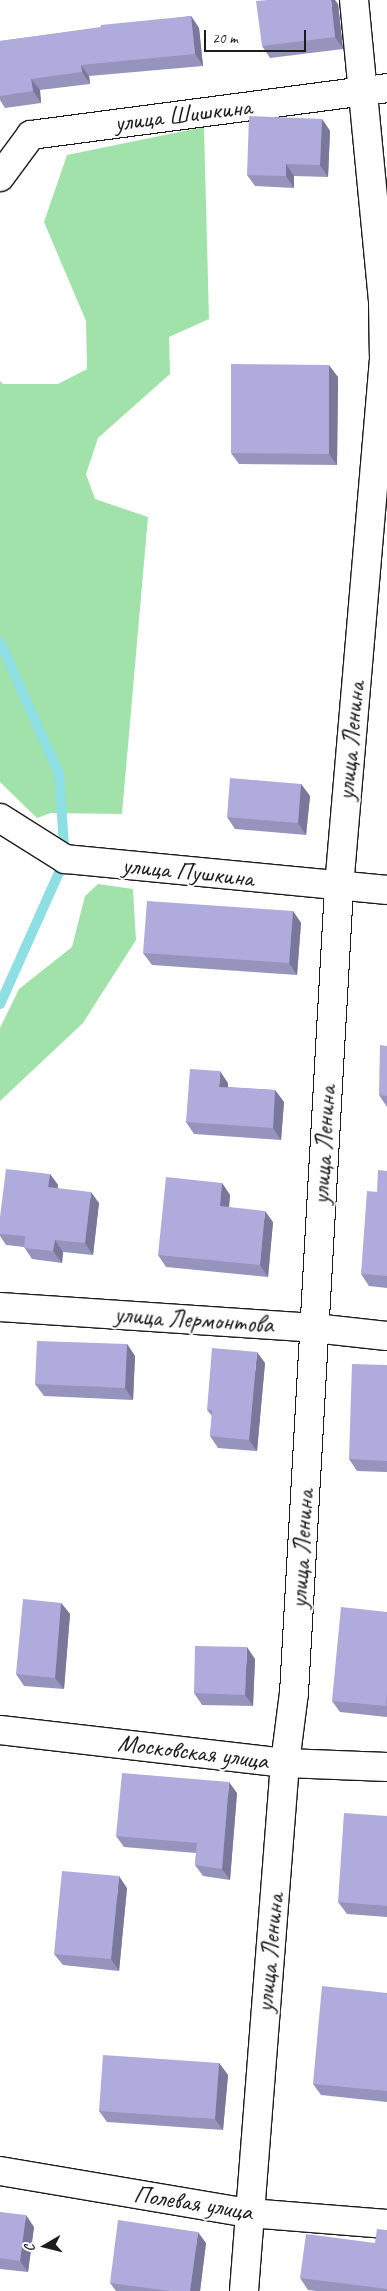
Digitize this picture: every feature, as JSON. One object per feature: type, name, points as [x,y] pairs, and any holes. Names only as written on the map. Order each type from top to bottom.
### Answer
[{"type":"street","name":"улица Ленина","points":[[244,2291],[285,1763],[294,1693],[339,887],[385,359],[374,90],[354,0]]},
{"type":"street","name":"улица Шишкина","points":[[0,177],[31,135],[374,90]]},
{"type":"street","name":"улица Пушкина","points":[[0,818],[65,860],[387,890]]},
{"type":"street","name":"улица Лермонтова","points":[[0,1307],[314,1328],[387,1336]]},
{"type":"street","name":"Московская улица","points":[[0,1730],[285,1763],[387,1768]]},
{"type":"street","name":"Полевая улица","points":[[0,2171],[249,2214],[387,2224]]},
{"type":"green space","points":[[204,127],[209,319],[169,337],[170,374],[98,438],[86,474],[95,499],[148,517],[122,814],[51,813],[37,818],[0,782],[0,381],[3,384],[58,384],[87,369],[86,321],[44,222],[67,155]]},
{"type":"green space","points":[[98,884],[133,889],[136,940],[83,1023],[0,1101],[0,1028],[19,989],[72,947],[85,896]]},
{"type":"building","points":[[331,0],[335,37],[262,46],[256,1]]},
{"type":"building","points":[[191,16],[195,54],[81,65],[82,72],[31,79],[33,91],[0,96],[0,41],[101,27],[101,25]]},
{"type":"building","points":[[249,116],[322,119],[320,165],[286,164],[286,176],[247,175]]},
{"type":"building","points":[[231,364],[329,365],[329,454],[231,453]]},
{"type":"building","points":[[230,778],[301,784],[298,823],[227,817]]},
{"type":"building","points":[[147,901],[293,911],[289,963],[143,953]]},
{"type":"building","points":[[380,1045],[387,1046],[387,1096],[379,1095]]},
{"type":"building","points":[[190,1069],[220,1071],[219,1087],[275,1090],[273,1128],[186,1122]]},
{"type":"building","points":[[6,1169],[50,1174],[48,1187],[91,1192],[85,1243],[55,1240],[53,1251],[24,1248],[25,1236],[0,1234],[0,1217]]},
{"type":"building","points":[[378,1170],[387,1171],[387,1276],[361,1274],[367,1191],[377,1192]]},
{"type":"building","points":[[166,1177],[222,1183],[220,1206],[265,1211],[260,1265],[158,1255]]},
{"type":"building","points":[[37,1341],[127,1344],[125,1388],[35,1384]]},
{"type":"building","points":[[212,1348],[257,1352],[249,1440],[210,1436],[212,1410],[207,1410]]},
{"type":"building","points":[[352,1364],[387,1365],[387,1461],[349,1459]]},
{"type":"building","points":[[23,1599],[61,1603],[55,1678],[16,1674]]},
{"type":"building","points":[[341,1607],[387,1612],[386,1706],[332,1701]]},
{"type":"building","points":[[195,1646],[247,1647],[245,1695],[194,1693]]},
{"type":"building","points":[[122,1773],[229,1782],[222,1869],[195,1865],[197,1843],[116,1836]]},
{"type":"building","points":[[344,1813],[387,1816],[387,1906],[338,1902]]},
{"type":"building","points":[[62,1871],[119,1876],[111,1959],[54,1954]]},
{"type":"building","points":[[322,1986],[387,1993],[387,2091],[313,2084]]},
{"type":"building","points":[[103,2055],[219,2063],[215,2119],[99,2111]]},
{"type":"building","points":[[0,2212],[26,2215],[20,2261],[0,2258]]},
{"type":"building","points":[[118,2220],[198,2232],[190,2291],[170,2291],[110,2283]]},
{"type":"building","points":[[377,2229],[387,2230],[387,2289],[300,2278],[306,2234],[375,2243]]},
{"type":"waterway","points":[[0,642],[59,774],[65,859],[0,1004]]}]
